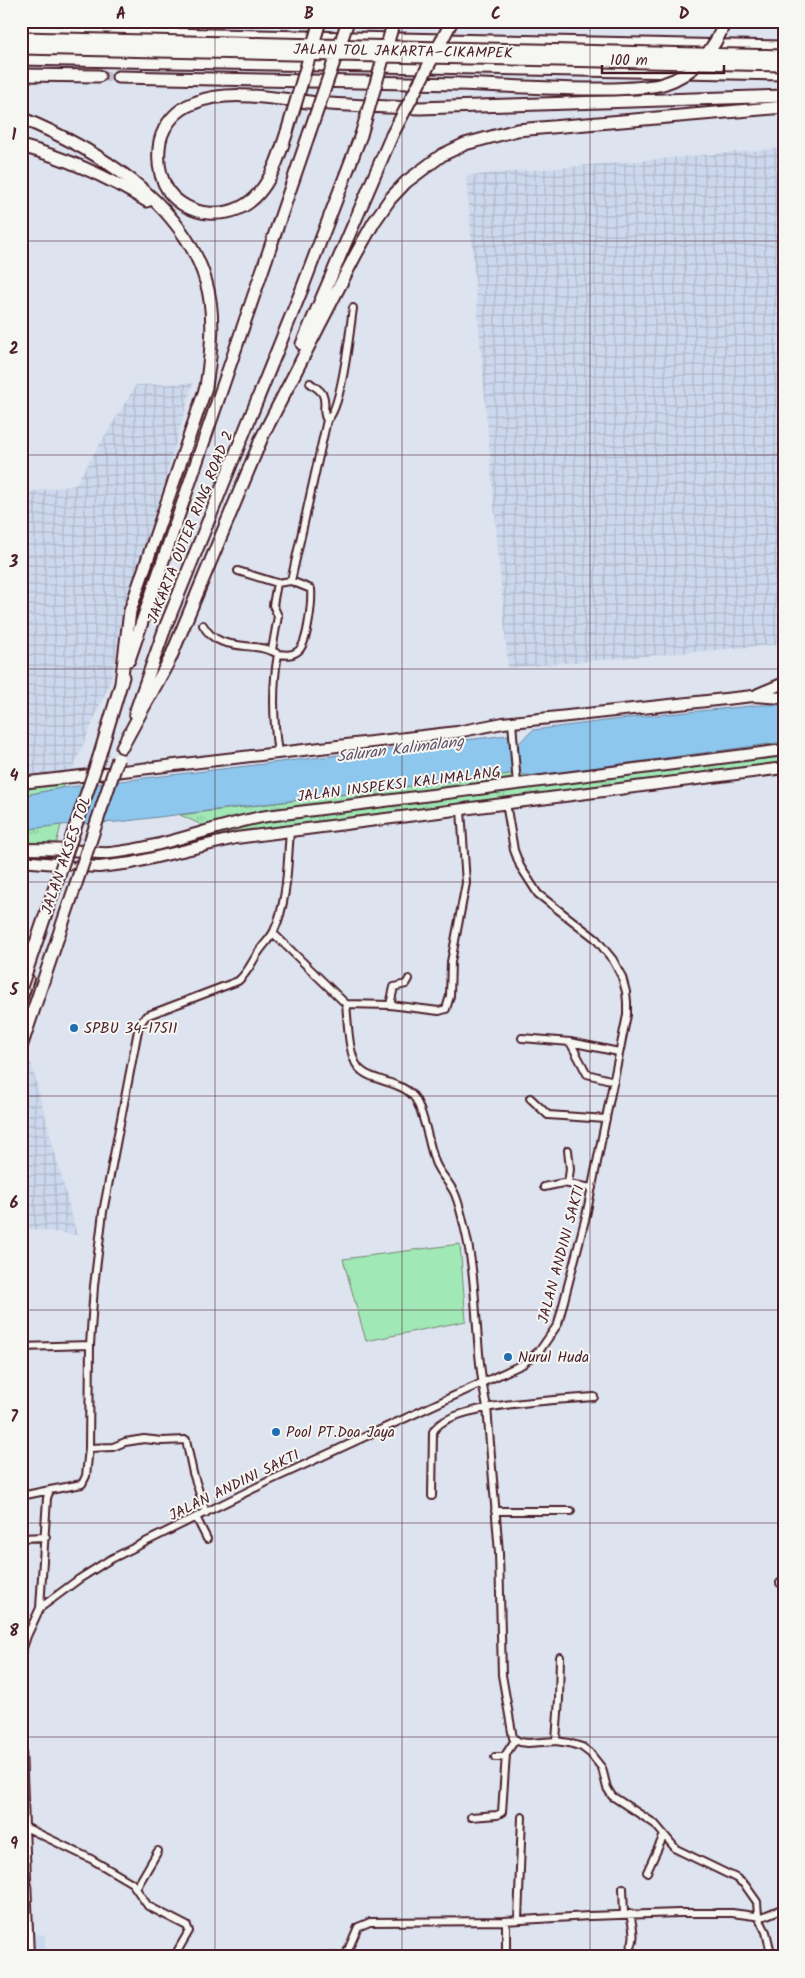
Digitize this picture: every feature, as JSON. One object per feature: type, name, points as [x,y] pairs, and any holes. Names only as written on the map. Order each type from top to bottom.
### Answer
[{"type":"highway","points":[[320,21],[287,132],[266,185],[258,195],[239,209],[216,214],[195,210],[177,200],[164,182],[158,159],[162,133],[179,111],[193,103],[208,99],[241,97],[364,106],[420,108],[784,96]]},
{"type":"highway","name":"JAKARTA OUTER RING ROAD 2","points":[[21,987],[99,757],[121,684],[348,21]]},
{"type":"highway","name":"JAKARTA OUTER RING ROAD 2","points":[[21,1047],[120,753],[165,628],[302,289],[361,135],[394,21]]},
{"type":"highway","points":[[120,753],[170,659],[260,441],[392,135],[452,21]]},
{"type":"highway","points":[[118,77],[458,84],[596,89],[637,88],[663,84],[688,72],[707,55],[720,35],[725,21]]},
{"type":"highway","name":"JALAN TOL JAKARTA–CIKAMPEK","points":[[21,31],[784,47]]},
{"type":"highway","points":[[21,38],[784,56]]},
{"type":"highway","points":[[21,48],[784,65]]},
{"type":"highway","name":"JALAN TOL JAKARTA–CIKAMPEK","points":[[21,58],[784,74]]},
{"type":"highway","points":[[21,75],[100,76]]},
{"type":"highway","points":[[260,441],[354,256],[374,222],[390,199],[406,182],[442,155],[464,144],[516,130],[784,107]]},
{"type":"highway","points":[[21,118],[54,132],[130,178],[168,214],[191,247],[206,282],[211,320],[211,353],[206,387],[130,611],[121,684]]},
{"type":"highway","points":[[21,146],[117,182],[168,214]]},
{"type":"main road","points":[[753,696],[784,683]]},
{"type":"main road","points":[[21,783],[109,777],[278,753],[457,732],[512,722],[753,696],[784,698]]},
{"type":"main road","name":"JALAN INSPEKSI KALIMALANG","points":[[21,850],[108,853],[267,816],[517,781],[784,750]]},
{"type":"main road","points":[[21,861],[99,867],[132,863],[215,842],[784,768]]},
{"type":"main road","name":"JALAN AKSES TOL","points":[[21,1033],[78,851],[88,839],[109,777]]},
{"type":"main road","name":"JALAN AKSES TOL","points":[[78,851],[76,838],[96,778]]},
{"type":"main road","points":[[211,829],[215,842]]},
{"type":"main road","name":"JALAN AKSES TOL","points":[[21,1000],[73,866]]},
{"type":"street","points":[[291,581],[327,420],[334,414],[342,383],[353,308]]},
{"type":"street","points":[[310,383],[323,395],[325,404],[324,414],[327,420]]},
{"type":"street","points":[[203,625],[207,633],[214,639],[246,647],[272,650],[278,654],[286,655],[298,652],[305,637],[311,589],[291,581],[277,583],[238,571]]},
{"type":"street","points":[[272,650],[278,616],[273,605],[277,583]]},
{"type":"street","points":[[278,654],[273,704],[278,753]]},
{"type":"street","points":[[512,722],[517,781]]},
{"type":"street","name":"JALAN ANDINI SAKTI","points":[[21,1654],[40,1608],[79,1579],[109,1560],[269,1481],[522,1364],[546,1343],[558,1324],[592,1188],[614,1081],[627,1015],[626,992],[622,977],[613,960],[596,939],[538,894],[528,880],[514,850],[506,803]]},
{"type":"street","points":[[346,1004],[390,1005],[439,1011],[444,1010],[447,1006],[451,986],[451,962],[466,883],[461,810]]},
{"type":"street","points":[[21,1496],[82,1484],[86,1476],[89,1448],[90,1345],[94,1286],[104,1212],[140,1025],[146,1016],[238,980],[246,975],[273,933],[282,911],[290,832]]},
{"type":"street","points":[[273,933],[346,1004],[355,1061],[365,1073],[400,1087],[416,1098],[436,1163],[454,1193],[466,1231],[473,1271],[482,1384],[487,1407],[499,1553],[502,1675],[511,1734],[515,1740],[528,1743],[556,1741],[582,1747],[590,1753],[602,1768],[609,1792],[655,1824],[676,1849],[736,1878],[745,1885],[757,1902],[758,1916],[766,1932],[772,1957]]},
{"type":"street","points":[[390,1005],[394,987],[404,985],[409,979]]},
{"type":"street","points":[[522,1038],[570,1042],[619,1052]]},
{"type":"street","points":[[570,1042],[587,1074],[614,1081]]},
{"type":"street","points":[[530,1098],[548,1116],[606,1119]]},
{"type":"street","points":[[568,1150],[570,1169],[568,1184]]},
{"type":"street","points":[[544,1187],[568,1184],[592,1188]]},
{"type":"street","points":[[21,1310],[21,1337]]},
{"type":"street","points":[[21,1347],[90,1345]]},
{"type":"street","points":[[432,1496],[433,1432],[436,1426],[445,1420],[487,1407],[594,1397]]},
{"type":"street","points":[[89,1448],[114,1447],[125,1442],[144,1439],[162,1441],[186,1440],[193,1473],[206,1513]]},
{"type":"street","points":[[40,1608],[47,1498],[50,1490]]},
{"type":"street","points":[[495,1511],[572,1511]]},
{"type":"street","points":[[196,1518],[207,1539]]},
{"type":"street","points":[[21,1538],[46,1537]]},
{"type":"street","points":[[556,1741],[560,1699],[560,1656]]},
{"type":"street","points":[[21,1722],[30,1830],[30,1957]]},
{"type":"street","points":[[471,1817],[497,1815],[502,1812],[506,1757],[510,1745],[515,1740]]},
{"type":"street","points":[[495,1757],[506,1757]]},
{"type":"street","points":[[518,1920],[522,1818]]},
{"type":"street","points":[[30,1830],[91,1859],[132,1883],[137,1887],[143,1901],[148,1906],[189,1928],[174,1957]]},
{"type":"street","points":[[647,1872],[664,1835]]},
{"type":"street","points":[[137,1887],[158,1851]]},
{"type":"street","points":[[623,1888],[634,1940],[631,1950],[625,1956]]},
{"type":"street","points":[[285,1955],[345,1957],[358,1927],[364,1924],[506,1921],[627,1914],[732,1913],[766,1916],[784,1908]]},
{"type":"street","points":[[506,1921],[506,1954]]},
{"type":"shaded area","points":[[784,148],[784,644],[508,668],[466,176]]},
{"type":"shaded area","points":[[193,383],[152,526],[125,611],[111,679],[71,774],[21,781],[21,493],[75,485],[136,385]]},
{"type":"shaded area","points":[[21,1025],[77,1235],[21,1228]]},
{"type":"shaded area","points":[[21,1932],[45,1935],[46,1957],[21,1957]]},
{"type":"green space","points":[[784,742],[784,768],[215,842],[211,829],[180,815],[516,773],[532,776]]},
{"type":"green space","points":[[74,776],[61,788],[21,796],[21,783]]},
{"type":"green space","points":[[61,825],[55,849],[21,849],[21,830]]},
{"type":"green space","points":[[460,1244],[466,1321],[366,1341],[343,1259]]},
{"type":"water","name":"Saluran Kalimalang","points":[[761,705],[784,705],[784,742],[532,776],[516,773],[118,822],[61,825],[21,830],[21,796],[61,788],[508,735],[510,743],[519,743],[533,730],[637,717]]},
{"type":"tunnel","points":[[99,76],[118,77]]},
{"type":"place","name":"SPBU 34-17511","points":[[74,1028]]},
{"type":"place","name":"Nurul Huda","points":[[508,1357]]},
{"type":"place","name":"Pool PT.Doa Jaya","points":[[276,1432]]}]
